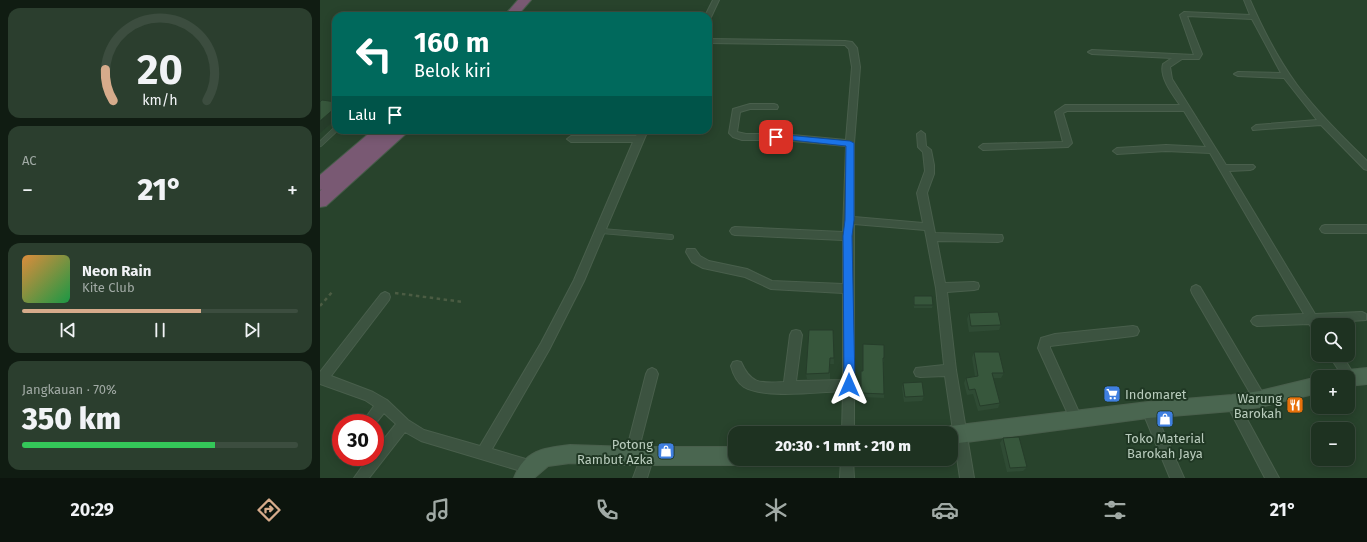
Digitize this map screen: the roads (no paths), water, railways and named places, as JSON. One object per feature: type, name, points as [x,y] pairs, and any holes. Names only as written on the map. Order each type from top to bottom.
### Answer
[{"type":"highway","points":[[514,12],[525,0]]},
{"type":"highway","points":[[528,12],[538,0]]},
{"type":"highway","points":[[320,184],[378,134]]},
{"type":"highway","points":[[320,201],[397,134]]},
{"type":"street","points":[[710,12],[716,0]]},
{"type":"street","points":[[1247,0],[1254,17],[1287,76],[1324,122],[1367,167]]},
{"type":"street","points":[[1092,52],[1196,57],[1198,54],[1183,15],[1184,14],[1254,17]]},
{"type":"street","points":[[712,41],[849,44],[853,48],[856,67],[850,143],[850,220],[848,236],[848,426]]},
{"type":"street","points":[[1179,57],[1166,66],[1166,71],[1173,87],[1224,168],[1312,318]]},
{"type":"street","points":[[1238,74],[1287,76]]},
{"type":"street","points":[[774,108],[738,109],[736,111],[733,133],[737,136],[746,137],[776,137],[850,143]]},
{"type":"street","points":[[983,147],[1065,145],[1068,143],[1059,112],[1065,108],[1187,108]]},
{"type":"street","points":[[1256,128],[1324,122]]},
{"type":"street","points":[[483,453],[536,363],[578,282],[602,231],[641,134],[571,138]]},
{"type":"street","points":[[920,134],[922,147],[927,150],[930,164],[922,193],[941,288],[954,426]]},
{"type":"street","points":[[1117,151],[1166,148],[1213,150]]},
{"type":"street","points":[[1224,168],[1250,167]]},
{"type":"street","points":[[850,220],[930,232],[998,238]]},
{"type":"street","points":[[1325,229],[1367,229]]},
{"type":"street","points":[[735,231],[848,236]]},
{"type":"street","points":[[691,252],[696,258],[707,265],[747,273],[771,285],[848,289]]},
{"type":"street","points":[[941,288],[974,286]]},
{"type":"street","points":[[1196,290],[1260,399]]},
{"type":"street","points":[[385,297],[321,378],[369,396],[383,404],[404,424],[421,435],[483,453],[527,473],[544,457],[570,454],[728,456]]},
{"type":"street","points":[[1355,318],[1362,317]]},
{"type":"street","points":[[1257,321],[1311,324]]},
{"type":"street","points":[[1076,419],[1044,348],[1045,342],[1055,339],[1133,330]]},
{"type":"street","points":[[789,387],[796,335]]},
{"type":"street","points":[[737,366],[739,374],[746,382],[756,387],[849,385]]},
{"type":"street","points":[[920,372],[950,370]]},
{"type":"street","points":[[640,478],[640,456],[652,374]]},
{"type":"street","points":[[1355,377],[1367,376]]},
{"type":"street","points":[[958,434],[1148,410],[1232,403],[1260,399],[1311,387]]},
{"type":"street","points":[[1232,403],[1272,478]]},
{"type":"street","points":[[375,414],[383,404]]},
{"type":"street","points":[[1148,410],[1177,478]]},
{"type":"street","points":[[361,478],[404,424]]},
{"type":"street","points":[[958,445],[967,478]]},
{"type":"street","points":[[847,466],[847,478]]},
{"type":"lane","points":[[320,144],[332,133]]},
{"type":"lane","points":[[602,231],[671,237]]},
{"type":"place","name":"Indomaret","points":[[1112,394]]},
{"type":"place","name":"Warung Barokah","points":[[1295,405]]},
{"type":"place","name":"Toko Material Barokah Jaya","points":[[1165,419]]},
{"type":"place","name":"Potong Rambut Azka","points":[[666,451]]}]
